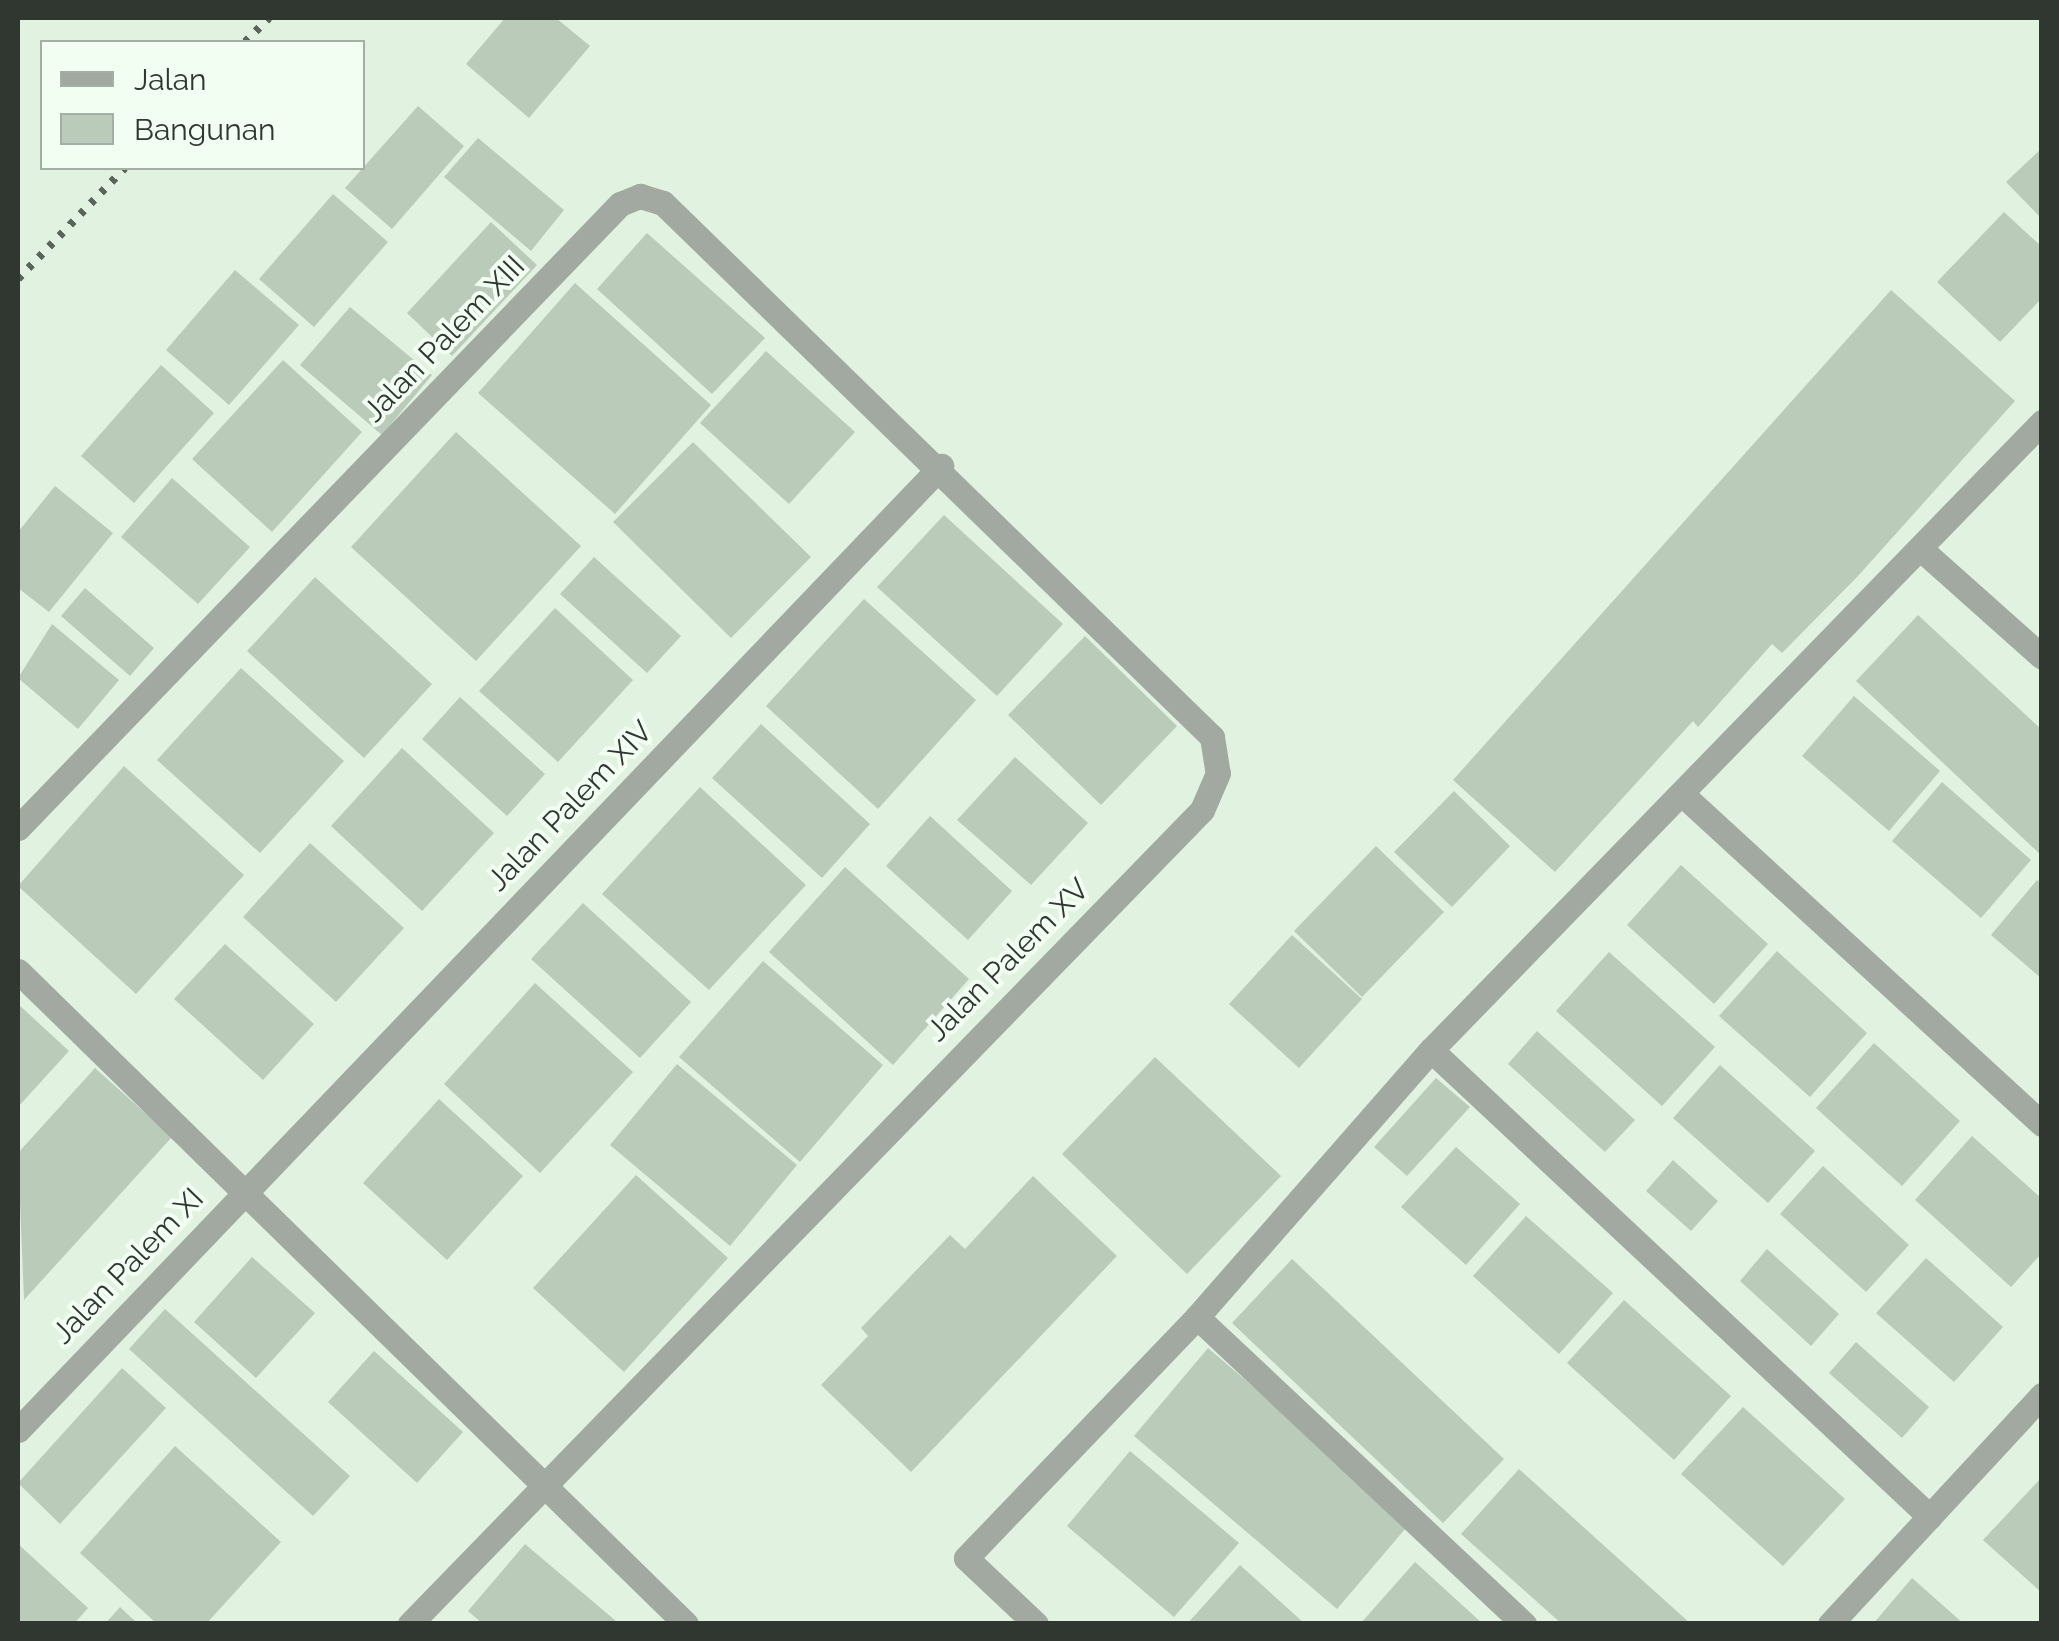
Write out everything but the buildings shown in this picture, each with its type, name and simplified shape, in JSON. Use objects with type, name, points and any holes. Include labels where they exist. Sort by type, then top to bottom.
[{"type":"street","name":"Jalan Palem XIII","points":[[18,828],[620,204],[640,196],[663,203],[941,466]]},
{"type":"street","points":[[1036,1624],[966,1558],[1196,1317],[1431,1050],[1684,796],[2042,422]]},
{"type":"street","name":"Jalan Palem XIV","points":[[245,1191],[941,466]]},
{"type":"street","name":"Jalan Palem XV","points":[[410,1624],[540,1486],[1202,810],[1218,773],[1212,737],[941,466]]},
{"type":"street","points":[[1922,551],[2042,657]]},
{"type":"street","points":[[1684,796],[2042,1124]]},
{"type":"street","points":[[18,971],[540,1486],[686,1624]]},
{"type":"street","points":[[1431,1050],[1930,1518]]},
{"type":"street","name":"Jalan Palem XI","points":[[18,1430],[245,1191]]},
{"type":"street","points":[[1196,1317],[1524,1624]]},
{"type":"street","points":[[1830,1624],[2042,1396]]},
{"type":"railway","points":[[247,40],[269,18]]},
{"type":"railway","points":[[18,279],[123,170]]}]
